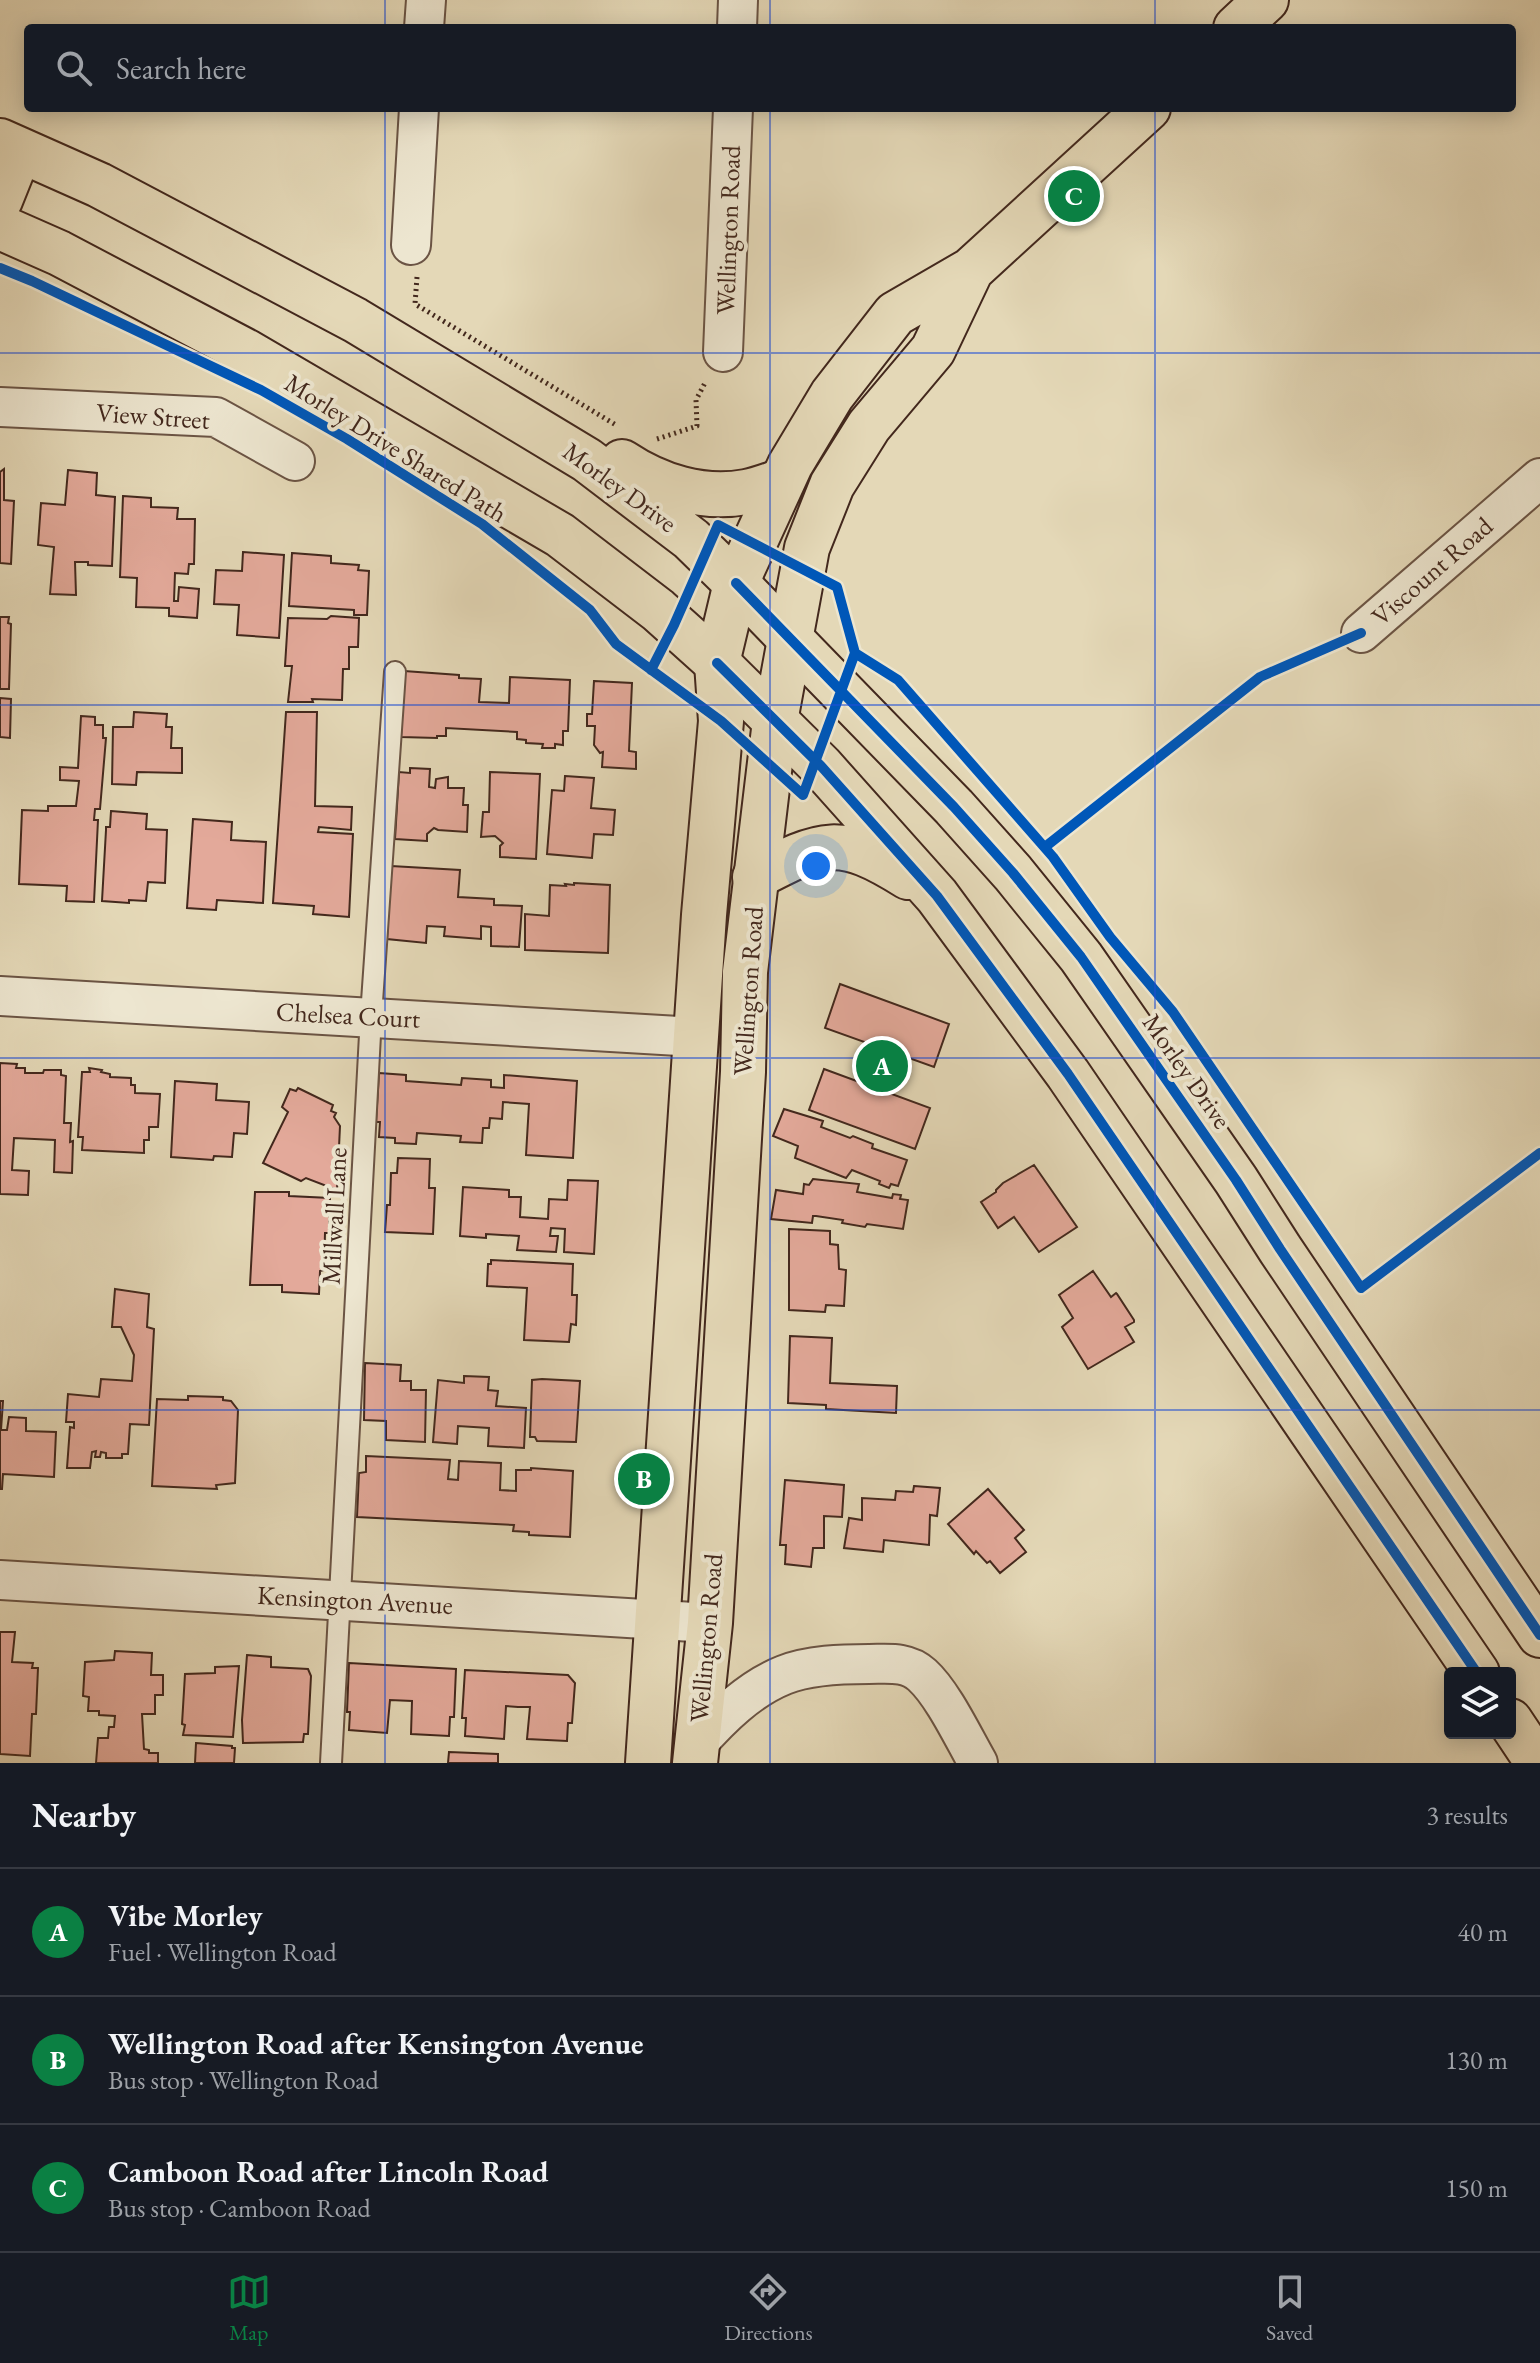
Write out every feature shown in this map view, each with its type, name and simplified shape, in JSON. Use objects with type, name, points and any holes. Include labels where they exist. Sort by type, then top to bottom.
[{"type":"main road","points":[[1240,24],[1266,0]]},
{"type":"main road","points":[[971,270],[1144,112]]},
{"type":"main road","points":[[0,200],[10,146]]},
{"type":"main road","name":"Morley Drive","points":[[10,146],[99,185],[355,320],[587,460],[691,539],[954,807],[1081,957],[1236,1180],[1540,1635]]},
{"type":"main road","points":[[0,227],[59,253],[247,352],[560,535],[658,610],[717,663],[821,766],[937,896],[1068,1074],[1473,1667]]},
{"type":"main road","name":"Wellington Road","points":[[648,1763],[696,1037],[721,721],[717,663],[736,583],[782,481],[832,395],[895,314],[971,270]]},
{"type":"main road","name":"Wellington Road","points":[[696,1753],[710,1623],[743,1072],[745,972],[775,721],[807,548],[832,485],[869,426],[933,350],[971,270]]},
{"type":"main road","points":[[355,320],[546,414],[645,477],[677,489],[702,493],[745,492],[782,481]]},
{"type":"main road","points":[[755,877],[821,847],[847,847],[881,860],[937,896]]},
{"type":"main road","points":[[1516,1730],[1538,1763]]},
{"type":"street","points":[[424,24],[426,0]]},
{"type":"street","points":[[737,24],[738,0]]},
{"type":"street","points":[[411,245],[419,112]]},
{"type":"street","name":"Wellington Road","points":[[723,352],[733,112]]},
{"type":"street","name":"View Street","points":[[0,407],[216,417],[295,461]]},
{"type":"street","name":"Viscount Road","points":[[1361,633],[1540,478]]},
{"type":"street","name":"Chelsea Court","points":[[0,996],[696,1037]]},
{"type":"street","name":"Kensington Avenue","points":[[0,1580],[710,1623]]},
{"type":"street","points":[[696,1753],[719,1719],[750,1695],[784,1675],[851,1664],[905,1664],[921,1673],[934,1688],[978,1763]]},
{"type":"lane","name":"Millwall Lane","points":[[331,1763],[371,1016],[395,672]]},
{"type":"path","points":[[411,245],[416,258],[415,304],[622,428]]},
{"type":"path","points":[[646,442],[697,426],[696,400],[723,352]]},
{"type":"building","points":[[4,469],[4,500],[14,501],[11,564],[0,563],[0,472]]},
{"type":"building","points":[[68,470],[97,473],[96,495],[115,497],[112,566],[75,562],[76,595],[50,594],[54,547],[38,545],[41,503],[65,505]]},
{"type":"building","points":[[123,496],[151,498],[151,507],[178,508],[177,519],[195,519],[194,564],[189,564],[188,574],[175,573],[174,601],[178,601],[179,587],[199,589],[197,618],[169,616],[169,608],[136,607],[137,578],[120,577]]},
{"type":"building","points":[[243,552],[284,555],[279,638],[237,635],[239,605],[214,604],[216,570],[242,571]]},
{"type":"building","points":[[292,553],[331,556],[331,563],[359,565],[358,570],[369,571],[367,615],[354,615],[354,610],[289,606]]},
{"type":"building","points":[[331,616],[359,618],[358,647],[349,647],[349,669],[343,669],[342,700],[288,702],[292,666],[285,666],[288,618],[327,619]]},
{"type":"building","points":[[0,617],[9,617],[8,623],[11,624],[9,689],[0,689]]},
{"type":"building","points":[[404,671],[481,679],[479,702],[509,703],[510,677],[570,680],[568,731],[563,731],[563,745],[542,748],[543,744],[517,739],[517,732],[446,728],[446,736],[437,738],[401,737]]},
{"type":"building","points":[[594,681],[632,683],[629,751],[636,752],[636,769],[602,767],[603,752],[600,753],[594,745],[595,726],[587,726],[587,714],[592,714]]},
{"type":"building","points":[[0,698],[11,699],[10,738],[0,737]]},
{"type":"building","points":[[134,712],[167,714],[166,727],[172,727],[171,748],[182,748],[182,773],[137,772],[136,785],[112,784],[113,727],[133,727]]},
{"type":"building","points":[[286,712],[317,712],[315,806],[352,807],[351,830],[319,827],[318,832],[353,834],[349,917],[313,914],[314,906],[273,903]]},
{"type":"building","points":[[81,716],[95,717],[95,725],[103,725],[103,738],[106,738],[100,809],[95,809],[94,820],[98,820],[94,902],[66,901],[67,886],[19,884],[22,810],[48,811],[48,806],[76,806],[79,781],[60,780],[60,767],[78,768]]},
{"type":"building","points":[[410,768],[430,769],[429,787],[435,788],[436,779],[448,777],[448,788],[464,788],[463,805],[468,805],[467,832],[434,828],[427,834],[427,841],[395,839],[399,772],[410,773]]},
{"type":"building","points":[[490,772],[540,774],[536,859],[500,857],[503,843],[495,836],[481,837],[483,812],[489,812]]},
{"type":"building","points":[[565,776],[594,778],[591,808],[615,810],[613,835],[594,834],[592,858],[547,854],[552,790],[564,791]]},
{"type":"building","points":[[111,811],[147,814],[146,829],[167,830],[165,883],[148,882],[146,901],[102,901],[106,827],[110,827]]},
{"type":"building","points":[[193,819],[232,822],[231,840],[266,842],[263,903],[217,900],[216,910],[187,908]]},
{"type":"building","points":[[391,866],[460,870],[458,897],[494,899],[494,905],[522,906],[519,947],[491,946],[491,927],[481,926],[481,939],[444,936],[445,927],[427,926],[426,943],[387,939]]},
{"type":"building","points":[[550,885],[610,885],[608,953],[525,950],[525,914],[549,916]]},
{"type":"building","points":[[840,984],[949,1024],[934,1067],[825,1028]]},
{"type":"building","points":[[0,1063],[17,1064],[16,1068],[25,1068],[25,1073],[61,1070],[61,1075],[66,1076],[64,1123],[71,1123],[72,1173],[54,1172],[55,1140],[14,1138],[12,1170],[29,1171],[28,1195],[0,1194]]},
{"type":"building","points":[[89,1068],[102,1070],[110,1077],[131,1078],[135,1093],[160,1094],[158,1127],[149,1127],[149,1140],[144,1140],[144,1153],[82,1150],[83,1137],[78,1137],[82,1072],[90,1072]]},
{"type":"building","points":[[824,1069],[930,1108],[915,1149],[809,1110]]},
{"type":"building","points":[[379,1073],[406,1075],[406,1081],[461,1085],[462,1078],[491,1080],[491,1087],[504,1088],[504,1075],[577,1081],[573,1158],[526,1155],[529,1104],[503,1102],[502,1119],[490,1118],[489,1128],[483,1128],[482,1143],[460,1142],[461,1136],[417,1133],[416,1144],[395,1143],[395,1138],[379,1137],[380,1122],[376,1122]]},
{"type":"building","points":[[175,1081],[217,1084],[216,1100],[249,1102],[247,1134],[234,1133],[232,1157],[214,1156],[213,1160],[171,1157]]},
{"type":"building","points":[[298,1088],[333,1105],[331,1111],[336,1113],[334,1117],[340,1126],[337,1190],[306,1178],[301,1181],[263,1163],[288,1112],[282,1107],[290,1089],[296,1091]]},
{"type":"building","points":[[784,1109],[823,1121],[821,1127],[850,1138],[853,1136],[873,1144],[872,1148],[907,1160],[898,1186],[891,1184],[889,1188],[852,1170],[846,1178],[795,1158],[798,1146],[773,1136]]},
{"type":"building","points":[[398,1158],[430,1159],[429,1188],[435,1188],[433,1234],[385,1232],[391,1173],[397,1173]]},
{"type":"building","points":[[1034,1165],[1077,1227],[1039,1252],[1014,1217],[998,1228],[981,1202],[1003,1183]]},
{"type":"building","points":[[813,1179],[859,1184],[857,1192],[892,1198],[893,1194],[901,1195],[900,1199],[908,1200],[903,1229],[867,1224],[865,1227],[816,1216],[813,1216],[812,1223],[771,1219],[776,1190],[803,1194],[804,1184],[809,1185]]},
{"type":"building","points":[[568,1180],[598,1181],[594,1254],[564,1252],[565,1229],[551,1228],[550,1236],[558,1236],[556,1252],[517,1250],[519,1236],[460,1236],[463,1187],[509,1190],[509,1197],[521,1197],[520,1217],[548,1219],[549,1199],[567,1200]]},
{"type":"building","points":[[255,1192],[289,1192],[289,1196],[330,1198],[329,1233],[325,1233],[324,1270],[320,1271],[319,1294],[282,1292],[282,1285],[250,1285]]},
{"type":"building","points":[[789,1229],[830,1231],[830,1244],[838,1245],[839,1269],[846,1270],[844,1306],[826,1305],[825,1312],[789,1310]]},
{"type":"building","points":[[491,1260],[573,1264],[572,1295],[577,1295],[576,1325],[571,1324],[569,1342],[524,1340],[527,1288],[487,1286]]},
{"type":"building","points":[[1093,1271],[1111,1297],[1117,1294],[1134,1320],[1125,1327],[1134,1342],[1088,1369],[1062,1327],[1073,1318],[1059,1295]]},
{"type":"building","points":[[115,1289],[149,1294],[147,1327],[154,1329],[149,1425],[130,1424],[128,1454],[122,1454],[122,1458],[106,1458],[106,1453],[101,1452],[100,1457],[95,1457],[96,1451],[92,1452],[90,1468],[67,1468],[70,1427],[74,1428],[74,1422],[66,1422],[68,1394],[99,1397],[101,1379],[132,1381],[134,1355],[121,1327],[112,1327]]},
{"type":"building","points":[[790,1336],[832,1338],[830,1383],[897,1386],[896,1413],[826,1409],[826,1405],[788,1403]]},
{"type":"building","points":[[365,1363],[401,1365],[400,1381],[411,1381],[411,1390],[426,1390],[425,1442],[386,1440],[386,1421],[364,1420]]},
{"type":"building","points":[[464,1376],[489,1377],[488,1390],[498,1391],[496,1406],[526,1408],[524,1448],[488,1446],[489,1428],[458,1426],[457,1444],[433,1442],[438,1380],[464,1383]]},
{"type":"building","points":[[532,1380],[580,1381],[576,1442],[537,1441],[535,1437],[530,1437]]},
{"type":"building","points":[[188,1396],[223,1397],[238,1410],[235,1483],[216,1485],[217,1489],[152,1486],[157,1399],[188,1400]]},
{"type":"building","points":[[0,1401],[3,1401],[1,1430],[7,1430],[9,1417],[26,1418],[26,1431],[56,1432],[54,1477],[3,1474],[0,1489]]},
{"type":"building","points":[[366,1456],[450,1460],[448,1479],[458,1480],[459,1461],[501,1463],[500,1490],[516,1491],[516,1470],[573,1471],[570,1537],[529,1535],[529,1532],[513,1531],[514,1525],[357,1517],[359,1473],[366,1472]]},
{"type":"building","points":[[785,1480],[844,1485],[842,1517],[824,1516],[824,1548],[813,1548],[811,1567],[785,1564],[786,1545],[780,1545]]},
{"type":"building","points":[[914,1486],[940,1488],[937,1516],[930,1515],[929,1545],[884,1540],[883,1552],[844,1548],[849,1518],[862,1520],[862,1498],[895,1500],[896,1491],[913,1492]]},
{"type":"building","points":[[988,1489],[1024,1530],[1015,1538],[1026,1552],[1000,1573],[990,1561],[987,1563],[976,1551],[974,1554],[948,1524]]},
{"type":"building","points":[[0,1632],[15,1632],[12,1662],[33,1663],[32,1668],[38,1668],[30,1756],[0,1754]]},
{"type":"building","points":[[115,1651],[152,1653],[151,1675],[163,1675],[163,1695],[155,1695],[155,1714],[142,1714],[144,1749],[149,1753],[158,1753],[158,1763],[96,1763],[98,1738],[108,1738],[115,1716],[88,1711],[89,1697],[83,1696],[85,1662],[114,1660]]},
{"type":"building","points":[[247,1655],[271,1657],[271,1667],[308,1669],[311,1676],[308,1734],[304,1734],[303,1742],[243,1743]]},
{"type":"building","points":[[349,1663],[456,1669],[454,1717],[450,1717],[449,1736],[411,1734],[412,1701],[390,1700],[387,1733],[349,1730]]},
{"type":"building","points":[[239,1666],[233,1737],[183,1735],[185,1674],[215,1673],[215,1667]]},
{"type":"building","points":[[465,1670],[568,1675],[575,1683],[572,1723],[568,1723],[567,1741],[527,1739],[530,1707],[506,1706],[504,1739],[465,1736],[466,1718],[462,1718]]},
{"type":"building","points":[[196,1743],[232,1746],[235,1748],[234,1763],[195,1763]]},
{"type":"building","points":[[449,1752],[498,1754],[498,1763],[448,1763]]},
{"type":"cycle path","name":"Morley Drive Shared Path","points":[[0,268],[261,390],[347,439],[482,524],[590,610],[616,644],[721,721],[803,795],[855,653]]},
{"type":"cycle path","points":[[651,670],[718,525],[837,587],[855,653],[898,680],[1053,857],[1110,937],[1173,1012],[1361,1288],[1540,1153]]},
{"type":"cycle path","points":[[736,583],[954,807],[1081,957],[1236,1180],[1540,1635]]},
{"type":"cycle path","points":[[1045,847],[1260,677],[1361,633]]},
{"type":"cycle path","points":[[717,663],[821,766],[937,896],[1068,1074],[1473,1667]]},
{"type":"place","name":"Camboon Road after Lincoln Road","points":[[1074,196]]},
{"type":"place","name":"Vibe Morley","points":[[882,1066]]},
{"type":"place","name":"Wellington Road after Kensington Avenue","points":[[644,1479]]}]
